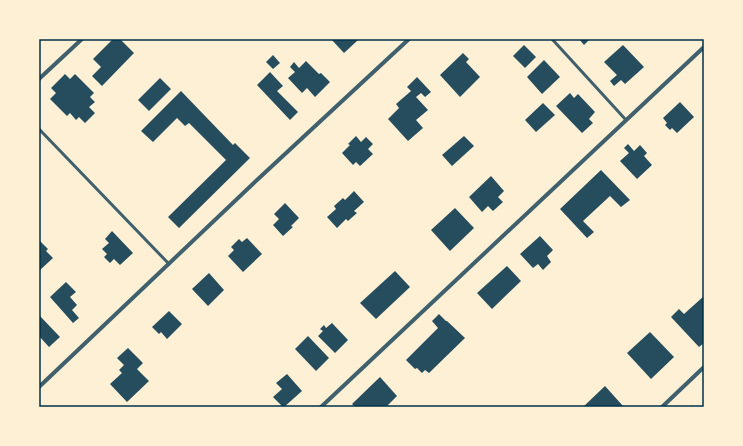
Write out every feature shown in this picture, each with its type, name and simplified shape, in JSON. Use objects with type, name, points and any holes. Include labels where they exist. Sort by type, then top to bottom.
[{"type":"street","points":[[39,79],[82,39]]},
{"type":"street","points":[[39,387],[257,180],[409,39]]},
{"type":"street","points":[[321,407],[704,47]]},
{"type":"street","points":[[662,407],[704,367]]},
{"type":"lane","points":[[552,39],[626,120]]},
{"type":"lane","points":[[39,129],[169,264]]},
{"type":"building","points":[[113,39],[120,39],[134,53],[102,86],[92,76],[101,67],[93,59]]},
{"type":"building","points":[[331,39],[357,39],[358,40],[344,53]]},
{"type":"building","points":[[579,39],[590,39],[584,45]]},
{"type":"building","points":[[524,45],[536,57],[525,68],[513,56]]},
{"type":"building","points":[[623,45],[644,67],[625,84],[621,80],[614,86],[610,81],[617,75],[604,62]]},
{"type":"building","points":[[463,53],[469,59],[466,62],[480,77],[460,97],[440,75]]},
{"type":"building","points":[[273,55],[280,63],[273,69],[266,62]]},
{"type":"building","points":[[544,60],[560,77],[542,94],[527,77]]},
{"type":"building","points":[[306,61],[319,74],[321,73],[330,82],[315,97],[307,88],[302,93],[288,78],[295,72],[290,67],[294,62],[299,68]]},
{"type":"building","points":[[270,72],[283,86],[277,91],[298,112],[290,120],[257,85]]},
{"type":"building","points":[[65,74],[70,79],[75,74],[94,93],[90,97],[95,102],[89,107],[95,113],[85,123],[79,117],[76,120],[70,113],[67,116],[50,99],[56,93],[51,88]]},
{"type":"building","points":[[417,77],[431,92],[425,97],[421,93],[416,97],[428,110],[416,120],[423,128],[408,141],[388,119],[399,108],[396,104],[411,91],[407,87]]},
{"type":"building","points":[[160,78],[171,89],[149,111],[138,100]]},
{"type":"building","points":[[181,91],[233,145],[235,143],[250,158],[179,228],[168,217],[226,160],[189,123],[185,126],[177,118],[153,142],[141,131]]},
{"type":"building","points":[[570,93],[574,98],[578,94],[595,112],[589,119],[593,123],[582,133],[556,106]]},
{"type":"building","points":[[680,102],[694,117],[677,133],[672,128],[670,130],[665,125],[667,123],[663,118]]},
{"type":"building","points":[[543,103],[555,115],[536,132],[525,120]]},
{"type":"building","points":[[356,136],[361,142],[366,137],[373,144],[368,149],[373,154],[360,166],[356,162],[353,165],[342,153]]},
{"type":"building","points":[[464,136],[474,146],[452,166],[442,155]]},
{"type":"building","points":[[628,144],[634,151],[640,145],[647,153],[644,156],[652,165],[637,179],[620,161],[629,153],[624,148]]},
{"type":"building","points":[[601,170],[630,200],[621,207],[610,196],[583,221],[594,232],[587,238],[560,209]]},
{"type":"building","points":[[491,176],[504,191],[498,197],[503,202],[493,211],[488,206],[482,212],[469,197]]},
{"type":"building","points":[[354,191],[364,202],[354,211],[357,213],[348,221],[346,219],[337,228],[327,217],[336,209],[334,206],[343,198],[345,200]]},
{"type":"building","points":[[285,203],[299,218],[291,226],[293,227],[283,236],[273,225],[279,219],[274,214]]},
{"type":"building","points":[[455,208],[474,228],[450,251],[431,230]]},
{"type":"building","points":[[112,231],[133,253],[120,265],[114,259],[110,263],[104,257],[107,254],[102,249],[109,243],[105,239]]},
{"type":"building","points":[[540,236],[553,250],[547,256],[551,262],[543,270],[538,264],[533,268],[520,254]]},
{"type":"building","points":[[247,238],[262,254],[243,272],[228,256],[234,250],[231,247],[239,239],[242,242]]},
{"type":"building","points":[[39,240],[48,249],[46,251],[53,258],[40,270],[39,269]]},
{"type":"building","points":[[507,266],[521,281],[492,309],[477,293]]},
{"type":"building","points":[[395,271],[410,287],[376,319],[360,303]]},
{"type":"building","points":[[209,273],[224,290],[208,306],[192,289]]},
{"type":"building","points":[[66,282],[76,292],[70,297],[77,305],[72,310],[79,318],[73,323],[50,297]]},
{"type":"building","points":[[704,296],[704,343],[699,347],[671,317],[679,309],[684,314]]},
{"type":"building","points":[[169,311],[182,324],[167,339],[161,332],[159,334],[152,327]]},
{"type":"building","points":[[439,314],[465,338],[429,373],[425,370],[422,373],[417,368],[415,369],[406,360],[438,328],[432,321]]},
{"type":"building","points":[[39,315],[60,337],[49,347],[39,336]]},
{"type":"building","points":[[332,323],[348,340],[335,353],[318,336],[323,331],[320,329],[324,325],[326,328]]},
{"type":"building","points":[[650,332],[674,357],[651,379],[627,353]]},
{"type":"building","points":[[308,336],[329,358],[316,371],[295,349]]},
{"type":"building","points":[[128,348],[143,363],[137,369],[149,381],[127,402],[110,384],[122,373],[119,370],[124,365],[117,358]]},
{"type":"building","points":[[287,374],[302,391],[283,407],[273,397],[282,389],[276,383]]},
{"type":"building","points":[[380,377],[397,396],[386,407],[355,407],[352,404]]},
{"type":"building","points":[[605,386],[623,406],[583,407]]}]
